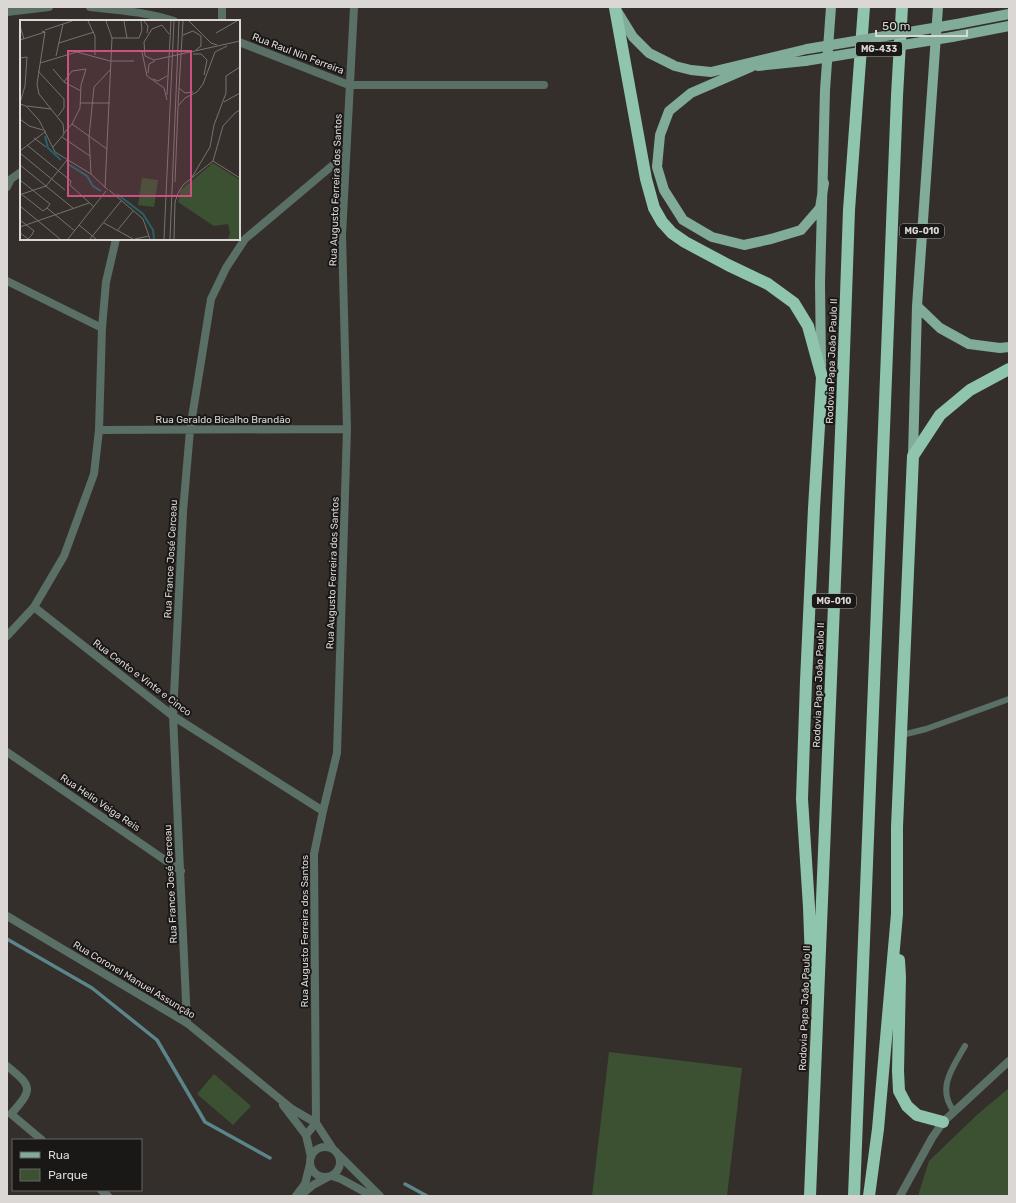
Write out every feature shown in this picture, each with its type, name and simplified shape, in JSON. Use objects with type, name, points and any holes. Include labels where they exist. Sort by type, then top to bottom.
[{"type":"highway","name":"Rodovia Papa João Paulo II","points":[[810,1196],[842,424],[849,210],[864,7]]},
{"type":"highway","name":"MG-010","points":[[854,1196],[896,120],[902,7]]},
{"type":"highway","points":[[615,8],[646,179],[654,208],[662,222],[672,233],[685,242],[768,284],[794,303],[808,326],[822,377],[814,508],[802,799],[809,907],[810,976],[816,1035]]},
{"type":"highway","points":[[943,1122],[917,1115],[907,1106],[898,1091],[900,977],[897,914],[897,827],[913,456],[940,415],[970,390],[1009,369]]},
{"type":"highway","points":[[869,1196],[878,1128],[897,914]]},
{"type":"main road","points":[[822,377],[820,283],[824,183],[825,90],[831,7]]},
{"type":"main road","name":"MG-010","points":[[913,456],[917,306],[938,7]]},
{"type":"main road","name":"MG-433","points":[[615,8],[633,37],[649,53],[675,66],[690,70],[711,72],[805,61],[952,37],[1009,26]]},
{"type":"main road","name":"MG-433","points":[[711,72],[807,50],[1009,14]]},
{"type":"main road","points":[[751,67],[690,93],[669,111],[660,135],[657,167],[664,190],[683,220],[712,237],[744,245],[801,230],[820,208],[824,183]]},
{"type":"main road","points":[[917,306],[940,328],[969,344],[1000,348],[1009,346]]},
{"type":"street","points":[[7,12],[49,7]]},
{"type":"street","points":[[90,7],[162,17],[171,20]]},
{"type":"street","points":[[222,7],[222,20]]},
{"type":"street","name":"Rua Augusto Ferreira dos Santos","points":[[316,1123],[314,854],[337,753],[347,429],[342,235],[354,7]]},
{"type":"street","name":"Rua Raul Nin Ferreira","points":[[240,42],[349,85]]},
{"type":"street","points":[[349,85],[544,85]]},
{"type":"street","name":"Rua France José Cerceau","points":[[187,1023],[173,716],[183,512],[190,430],[211,299],[226,268],[245,239],[346,154]]},
{"type":"street","points":[[7,187],[11,179],[20,173]]},
{"type":"street","points":[[7,636],[34,607],[64,556],[94,474],[99,430],[102,328],[106,282],[116,240]]},
{"type":"street","points":[[7,281],[102,328]]},
{"type":"street","name":"Rua Geraldo Bicalho Brandão","points":[[99,430],[347,429]]},
{"type":"street","name":"Rua Cento e Vinte e Cinco","points":[[34,607],[173,716],[323,811]]},
{"type":"street","name":"Rua Helio Veiga Reis","points":[[7,752],[181,871]]},
{"type":"street","name":"Rua Coronel Manuel Assunção","points":[[7,916],[187,1023],[292,1109],[316,1123],[336,1152],[380,1196]]},
{"type":"street","points":[[900,1196],[907,1181],[943,1122],[1009,1061]]},
{"type":"street","points":[[7,1066],[22,1078],[26,1086],[27,1093],[24,1100],[11,1114],[41,1139]]},
{"type":"street","points":[[274,1094],[306,1135],[312,1168],[315,1173],[319,1176],[331,1176],[341,1179],[372,1196]]},
{"type":"street","points":[[306,1135],[316,1123]]},
{"type":"street","points":[[296,1196],[305,1184],[313,1153],[320,1148],[325,1147],[336,1152],[340,1159],[340,1167],[337,1171],[300,1196]]},
{"type":"lane","points":[[902,735],[926,729],[1009,699]]},
{"type":"lane","points":[[954,1111],[949,1104],[946,1093],[947,1081],[965,1046]]},
{"type":"green space","points":[[609,1052],[742,1068],[727,1196],[592,1196]]},
{"type":"green space","points":[[214,1074],[251,1106],[233,1125],[197,1094]]},
{"type":"green space","points":[[1009,1088],[1009,1196],[918,1196],[929,1161],[978,1114]]},
{"type":"waterway","points":[[7,939],[92,988],[157,1040],[205,1122],[270,1158]]},
{"type":"waterway","points":[[405,1184],[427,1196]]}]
